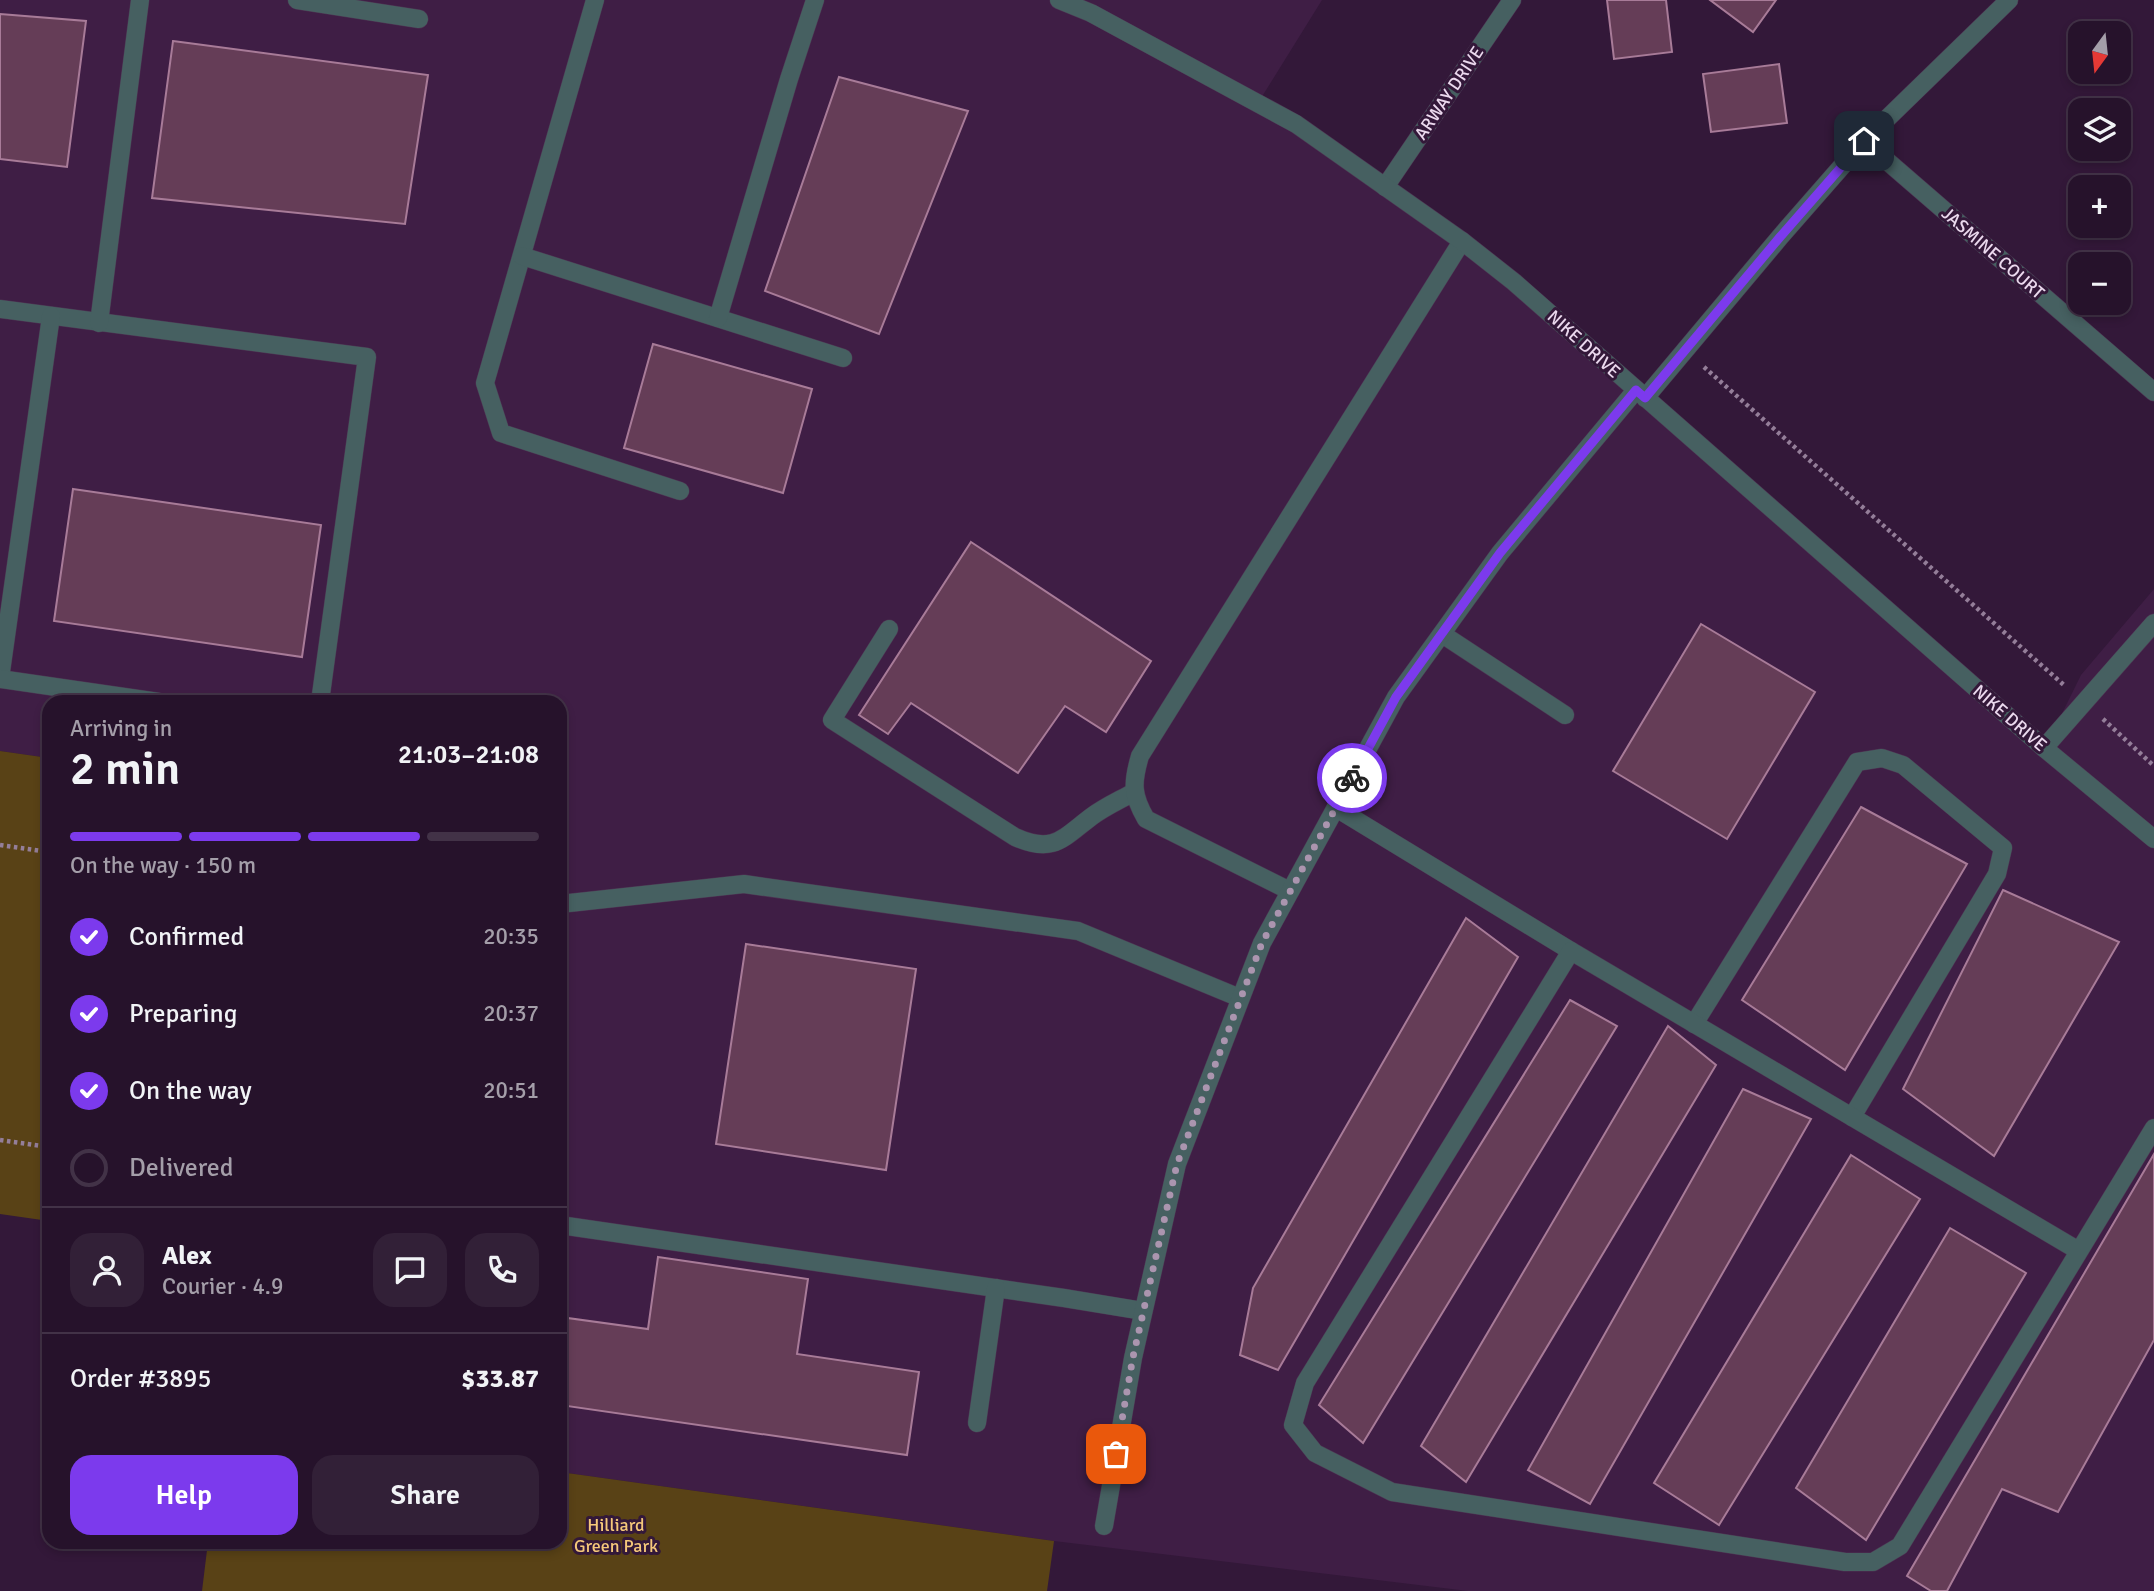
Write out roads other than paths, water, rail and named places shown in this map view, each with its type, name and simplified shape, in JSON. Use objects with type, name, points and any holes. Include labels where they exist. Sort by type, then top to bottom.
[{"type":"street","points":[[99,323],[141,0]]},
{"type":"street","points":[[297,0],[419,19]]},
{"type":"street","points":[[595,0],[485,383],[501,433],[680,491]]},
{"type":"street","points":[[718,318],[815,0]]},
{"type":"street","name":"NIKE DRIVE","points":[[1059,0],[1093,6],[1296,124],[1462,241],[1514,282],[2045,748],[2154,839]]},
{"type":"street","name":"ARWAY DRIVE","points":[[1385,187],[1512,0]]},
{"type":"street","points":[[1104,1526],[1133,1357],[1177,1164],[1262,943],[1396,697],[1500,553],[1641,394],[1685,351],[1864,141],[2009,0]]},
{"type":"street","name":"JASMINE COURT","points":[[1864,141],[2154,392]]},
{"type":"street","points":[[1290,891],[1146,819],[1137,804],[1134,792],[1135,774],[1140,756],[1462,241]]},
{"type":"street","points":[[522,256],[843,358]]},
{"type":"street","points":[[0,309],[367,357],[321,695]]},
{"type":"street","points":[[51,316],[0,679],[111,695]]},
{"type":"street","points":[[2045,748],[2154,623]]},
{"type":"street","points":[[889,629],[832,720],[1015,837],[1029,843],[1049,845],[1066,838],[1093,815],[1134,792]]},
{"type":"street","points":[[1442,634],[1565,715]]},
{"type":"street","points":[[1694,1024],[1857,762],[1882,758],[1903,765],[2003,848],[1997,874],[1852,1117]]},
{"type":"street","points":[[1336,808],[1571,951],[2079,1251]]},
{"type":"street","points":[[567,903],[744,884],[1078,931],[1240,998]]},
{"type":"street","points":[[1571,951],[1305,1383],[1293,1424],[1315,1453],[1392,1493],[1845,1562],[1874,1562],[1900,1546],[2154,1128]]},
{"type":"street","points":[[567,1226],[1143,1311]]},
{"type":"street","points":[[977,1423],[996,1288]]},
{"type":"park label","name":"Hilliard Green Park","points":[[616,1535]]}]
